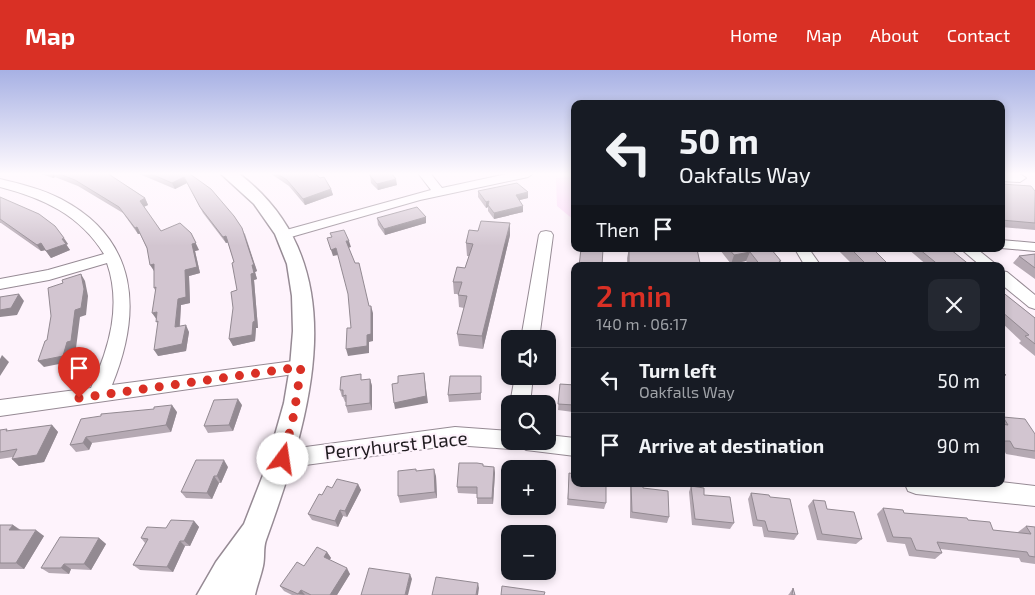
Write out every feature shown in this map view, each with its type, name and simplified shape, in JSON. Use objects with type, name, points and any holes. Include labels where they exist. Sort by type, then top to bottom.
[{"type":"street","points":[[46,198],[68,208],[96,229],[104,238],[122,281],[122,321],[114,355],[98,395]]},
{"type":"street","points":[[239,595],[248,566],[251,539],[283,459],[294,414],[301,367],[303,306],[299,282],[284,235],[256,198]]},
{"type":"street","points":[[284,235],[415,198]]},
{"type":"street","points":[[531,330],[546,235]]},
{"type":"street","points":[[1005,244],[1035,246]]},
{"type":"street","points":[[972,252],[985,262]]},
{"type":"street","points":[[0,284],[49,275],[113,256]]},
{"type":"street","points":[[1005,279],[1035,303]]},
{"type":"street","points":[[0,408],[301,367]]},
{"type":"street","name":"Perryhurst Place","points":[[283,459],[447,437],[475,436],[501,439]]},
{"type":"street","points":[[556,445],[571,447]]},
{"type":"street","points":[[973,487],[1035,496]]},
{"type":"street","points":[[214,595],[231,565],[251,539]]},
{"type":"shaded area","points":[[557,198],[571,198],[571,218],[557,206]]},
{"type":"building","points":[[1,198],[39,214],[55,226],[66,244],[46,251],[41,243],[37,245],[0,219]]},
{"type":"building","points":[[104,198],[144,198],[140,201],[161,231],[180,223],[191,233],[196,243],[192,244],[197,267],[185,270],[186,297],[178,299],[175,327],[186,325],[182,344],[154,350],[158,321],[156,322],[157,312],[152,313],[156,287],[154,288],[154,264],[150,265],[147,248],[137,227],[135,228],[119,207]]},
{"type":"building","points":[[195,198],[218,198],[242,228],[254,265],[252,265],[254,273],[251,274],[255,321],[253,322],[252,335],[229,339],[233,308],[231,292],[237,290],[232,263],[234,262],[226,236],[223,237]]},
{"type":"building","points":[[483,198],[518,198],[523,206],[494,213],[488,205],[489,201],[486,202]]},
{"type":"building","points":[[1005,198],[1035,198],[1035,223],[1005,220]]},
{"type":"building","points":[[417,207],[426,217],[384,229],[377,218]]},
{"type":"building","points":[[481,221],[510,223],[482,336],[457,334],[467,296],[458,295],[462,282],[453,282],[457,267],[465,268],[473,244],[466,243],[469,230],[478,231]]},
{"type":"building","points":[[344,230],[349,241],[346,241],[355,263],[359,263],[369,306],[371,306],[371,334],[367,335],[367,346],[346,349],[347,328],[351,328],[348,294],[336,248],[331,250],[327,238],[332,237],[330,233]]},
{"type":"building","points":[[581,252],[603,252],[602,262],[579,262]]},
{"type":"building","points":[[629,252],[698,252],[700,262],[629,262]]},
{"type":"building","points":[[732,252],[750,252],[734,255]]},
{"type":"building","points":[[750,252],[774,252],[781,261],[780,262],[758,262]]},
{"type":"building","points":[[854,252],[876,252],[886,262],[864,262]]},
{"type":"building","points":[[923,252],[954,252],[966,262],[935,262]]},
{"type":"building","points":[[1035,254],[1035,268],[1019,256]]},
{"type":"building","points":[[81,274],[84,289],[81,308],[75,310],[71,341],[67,342],[63,356],[38,361],[47,340],[51,316],[48,288],[63,283],[62,280]]},
{"type":"building","points":[[19,294],[11,308],[0,310],[0,297]]},
{"type":"building","points":[[1005,294],[1035,318],[1035,344],[1025,336],[1029,335],[1005,314]]},
{"type":"building","points":[[424,373],[426,396],[394,403],[392,384],[398,383],[398,376]]},
{"type":"building","points":[[361,374],[361,380],[370,379],[370,403],[346,406],[346,395],[343,396],[343,390],[340,390],[341,377]]},
{"type":"building","points":[[450,376],[481,376],[481,393],[448,395]]},
{"type":"building","points":[[560,384],[571,385],[571,405],[558,404]]},
{"type":"building","points":[[238,399],[229,425],[204,426],[214,400]]},
{"type":"building","points":[[172,405],[166,425],[86,437],[83,443],[70,445],[81,419],[101,416],[101,414],[154,409],[154,407]]},
{"type":"building","points":[[1005,417],[1025,419],[1035,434],[1035,451],[1014,448],[1010,441],[1005,441],[1005,425],[1008,425]]},
{"type":"building","points":[[52,425],[37,455],[12,459],[17,449],[0,452],[0,430],[7,429],[6,431]]},
{"type":"building","points":[[196,460],[224,460],[217,476],[214,476],[207,493],[181,492]]},
{"type":"building","points":[[459,463],[477,463],[483,464],[483,466],[494,467],[492,498],[477,498],[477,487],[457,487]]},
{"type":"building","points":[[416,469],[416,471],[434,469],[435,492],[398,496],[398,471]]},
{"type":"building","points":[[569,473],[571,473],[571,487],[606,487],[606,503],[568,499]]},
{"type":"building","points":[[337,479],[358,484],[345,511],[340,510],[335,521],[308,514],[319,494],[322,495],[327,486],[332,488]]},
{"type":"building","points":[[631,487],[668,491],[669,517],[632,512]]},
{"type":"building","points":[[691,487],[704,488],[704,495],[730,497],[734,523],[695,519]]},
{"type":"building","points":[[751,493],[790,499],[798,534],[768,531],[765,521],[757,520]]},
{"type":"building","points":[[813,500],[825,501],[827,509],[854,512],[862,539],[822,534]]},
{"type":"building","points":[[883,508],[903,510],[904,513],[967,518],[968,520],[990,522],[993,530],[1031,534],[1026,526],[1035,527],[1035,557],[1029,556],[1027,552],[937,542],[942,553],[916,550],[911,538],[893,537]]},
{"type":"building","points":[[171,520],[194,521],[184,541],[180,541],[167,567],[133,565],[148,539],[141,538],[147,527],[166,528]]},
{"type":"building","points":[[0,525],[13,525],[9,530],[36,530],[16,563],[0,563]]},
{"type":"building","points":[[60,537],[99,538],[84,564],[64,564],[61,568],[41,568]]},
{"type":"building","points":[[317,547],[327,552],[324,557],[347,568],[330,595],[311,595],[301,590],[298,594],[280,586],[297,562],[304,566]]},
{"type":"building","points":[[369,568],[410,574],[405,595],[361,595]]},
{"type":"building","points":[[436,577],[478,583],[476,595],[432,595]]},
{"type":"building","points":[[502,586],[545,592],[544,595],[501,595]]},
{"type":"route","points":[[79,398],[301,367],[294,414],[283,459]]}]
